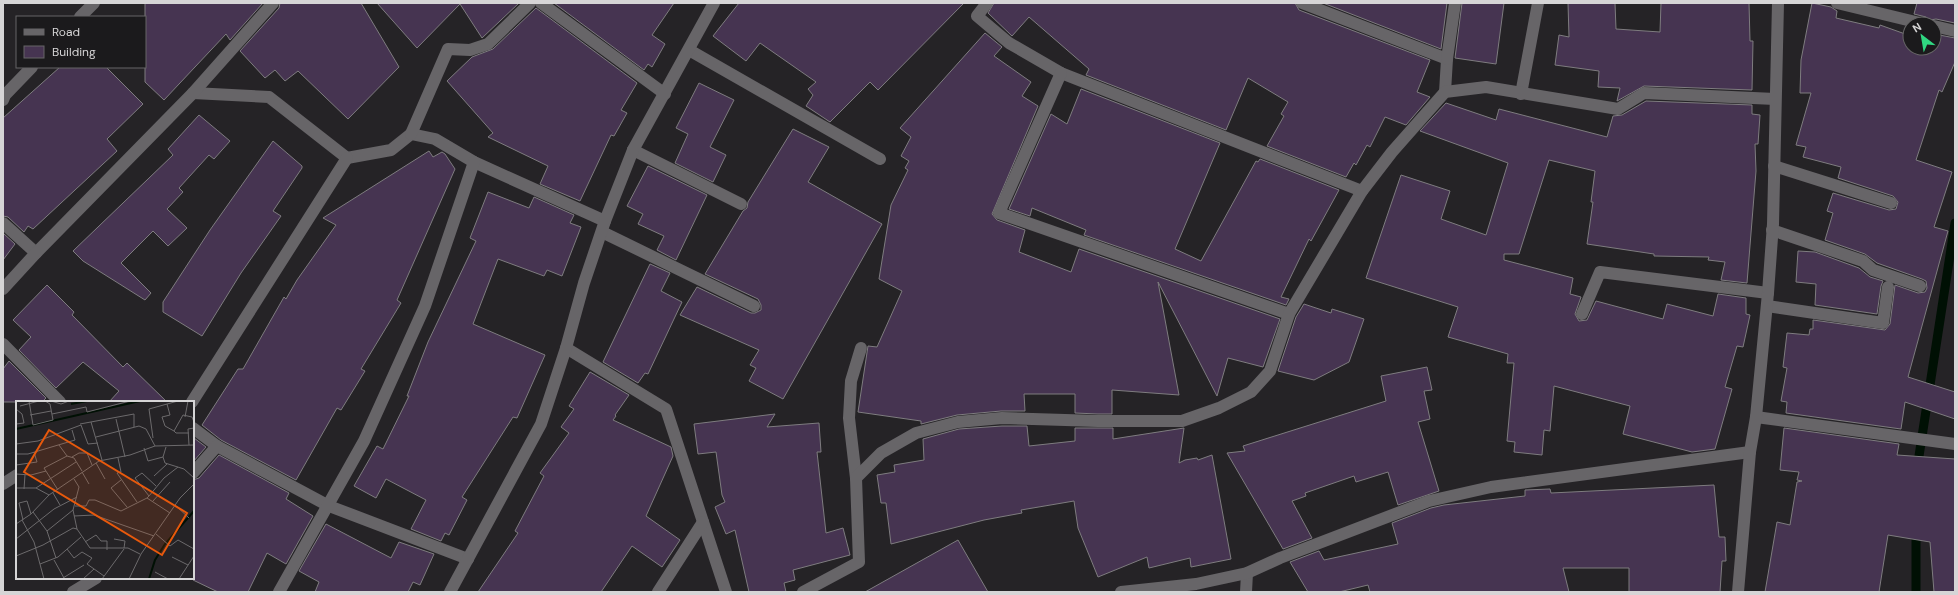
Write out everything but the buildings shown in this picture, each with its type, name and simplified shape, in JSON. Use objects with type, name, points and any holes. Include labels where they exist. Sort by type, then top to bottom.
[{"type":"street","points":[[81,16],[94,3]]},
{"type":"street","points":[[3,289],[36,253],[194,93],[273,3]]},
{"type":"street","points":[[193,401],[347,158],[391,150],[411,134],[448,49],[470,50],[488,44],[530,3]]},
{"type":"street","points":[[541,3],[665,94]]},
{"type":"street","points":[[450,592],[541,424],[566,348],[584,283],[603,227],[634,150],[714,3]]},
{"type":"street","points":[[987,3],[977,16],[1010,43],[1061,73],[1362,191]]},
{"type":"street","points":[[1302,3],[1447,60]]},
{"type":"street","points":[[856,478],[881,453],[916,433],[958,422],[1002,418],[1098,421],[1182,421],[1219,408],[1251,392],[1270,371],[1289,314],[1362,191],[1392,152],[1445,92],[1447,60],[1455,3]]},
{"type":"street","points":[[1521,94],[1538,3]]},
{"type":"street","points":[[1738,592],[1750,452],[1756,417],[1768,293],[1772,230],[1778,3]]},
{"type":"street","points":[[1837,3],[1902,19]]},
{"type":"street","points":[[1942,28],[1955,32]]},
{"type":"street","points":[[689,50],[880,158]]},
{"type":"street","points":[[3,100],[4,95],[31,68]]},
{"type":"street","points":[[1061,73],[999,213],[1289,314]]},
{"type":"street","points":[[1445,92],[1486,87],[1618,109],[1644,93],[1775,99]]},
{"type":"street","points":[[194,93],[268,97],[347,158]]},
{"type":"street","points":[[411,134],[435,139],[474,162],[754,306]]},
{"type":"street","points":[[634,150],[741,204]]},
{"type":"street","points":[[279,592],[329,506],[364,441],[425,306],[474,162]]},
{"type":"street","points":[[1774,166],[1891,203]]},
{"type":"street","points":[[3,223],[36,253]]},
{"type":"street","points":[[1772,230],[1863,261],[1873,270],[1920,286]]},
{"type":"street","points":[[1582,314],[1600,272],[1768,293]]},
{"type":"street","points":[[1767,306],[1883,323],[1888,287]]},
{"type":"street","points":[[3,344],[59,401]]},
{"type":"street","points":[[566,348],[666,409],[726,592]]},
{"type":"street","points":[[803,592],[859,562],[856,478],[849,418],[851,381],[861,348]]},
{"type":"street","points":[[1756,417],[1955,444]]},
{"type":"street","points":[[194,429],[217,446],[329,506],[468,559]]},
{"type":"street","points":[[194,472],[217,446]]},
{"type":"street","points":[[1121,592],[1196,584],[1247,573],[1280,558],[1429,501],[1491,487],[1750,452]]},
{"type":"street","points":[[3,484],[16,476]]},
{"type":"street","points":[[658,592],[703,522]]},
{"type":"street","points":[[1246,592],[1247,573]]},
{"type":"street","points":[[73,592],[94,579]]},
{"type":"waterway","points":[[1917,469],[1955,223]]},
{"type":"waterway","points":[[1916,527],[1916,592]]}]
